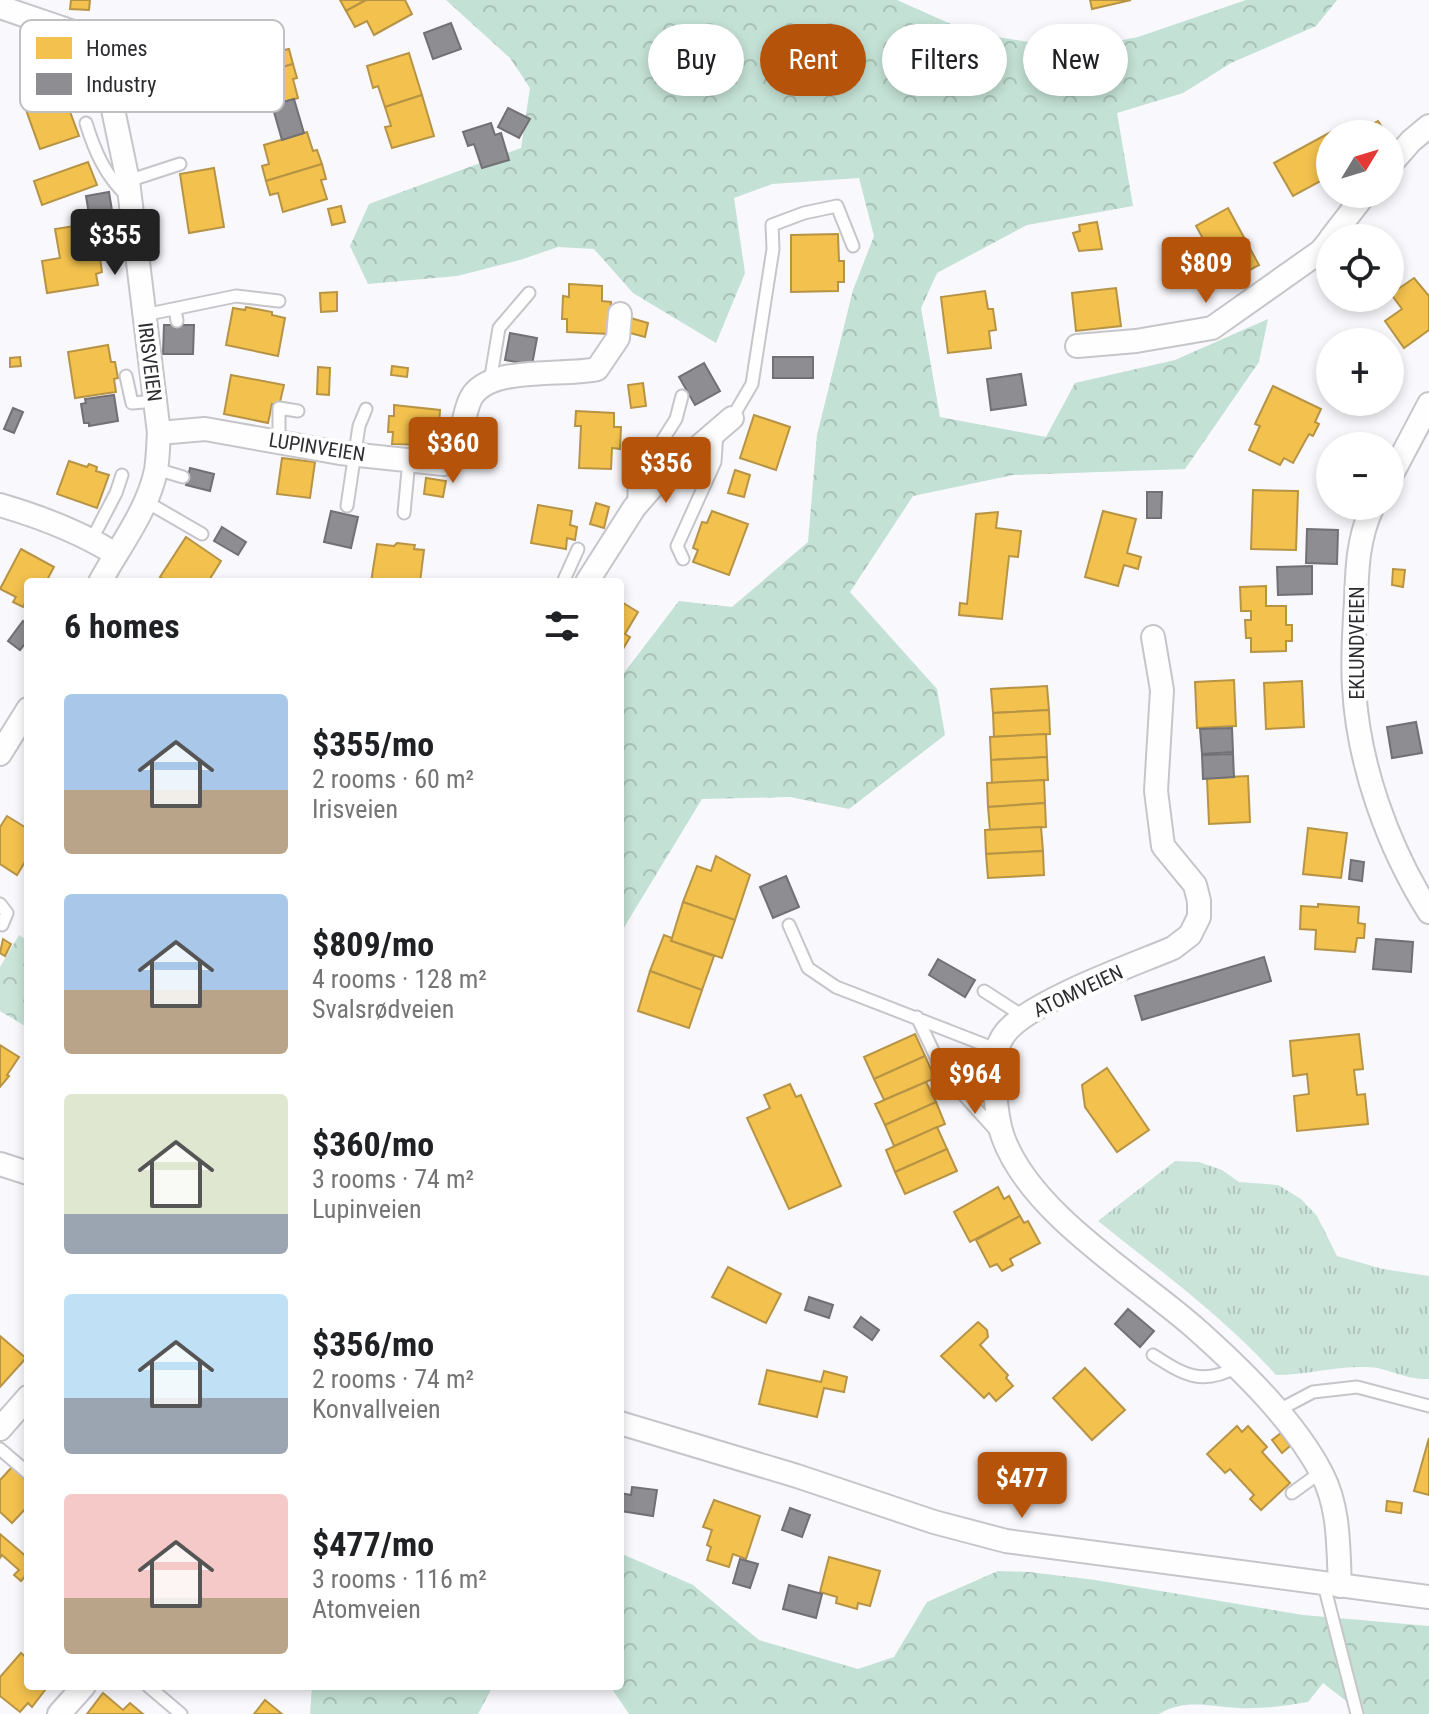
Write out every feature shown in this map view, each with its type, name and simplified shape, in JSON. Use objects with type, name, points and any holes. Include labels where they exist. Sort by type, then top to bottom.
[{"type":"street","name":"IRISVEIEN","points":[[0,7],[42,20]]},
{"type":"street","name":"IRISVEIEN","points":[[102,578],[144,501],[156,469],[159,433],[129,190],[113,112]]},
{"type":"street","points":[[1404,149],[1429,126]]},
{"type":"street","points":[[1342,224],[1354,208]]},
{"type":"street","points":[[1077,346],[1136,341],[1212,328],[1316,255]]},
{"type":"street","points":[[490,382],[527,372],[577,374],[597,369],[618,338],[620,314]]},
{"type":"street","name":"LUPINVEIEN","points":[[159,433],[205,429],[354,454],[444,464],[458,455],[471,397],[490,382]]},
{"type":"street","points":[[1404,451],[1429,404]]},
{"type":"street","points":[[590,578],[634,508],[653,486],[724,424]]},
{"type":"street","points":[[1,507],[52,522],[92,539],[115,554]]},
{"type":"street","name":"EKLUNDVEIEN","points":[[1366,520],[1358,550],[1354,689],[1362,745],[1377,799],[1397,852],[1429,912]]},
{"type":"street","name":"ATOMVEIEN","points":[[998,1050],[1004,1033],[1023,1016],[1173,948],[1190,935],[1199,917],[1195,885],[1163,846],[1156,791],[1162,690],[1153,637]]},
{"type":"street","points":[[0,754],[18,724]]},
{"type":"street","points":[[998,1050],[993,1063],[995,1099],[1003,1138],[1024,1176],[1059,1217],[1237,1367],[1277,1411],[1321,1472],[1334,1500],[1332,1585]]},
{"type":"street","points":[[0,1164],[24,1172]]},
{"type":"street","points":[[0,1429],[24,1402]]},
{"type":"street","points":[[624,1424],[797,1476],[934,1522],[1006,1541],[1429,1597]]},
{"type":"street","points":[[59,1714],[77,1690]]},
{"type":"lane","points":[[86,123],[100,162],[111,181],[129,190],[180,164]]},
{"type":"lane","points":[[683,559],[677,546],[715,462],[724,424],[752,384],[773,249],[772,225],[804,213],[837,206],[853,246]]},
{"type":"lane","points":[[490,382],[499,328],[529,293]]},
{"type":"lane","points":[[144,315],[176,315],[236,296],[279,301]]},
{"type":"lane","points":[[126,376],[132,403],[155,401]]},
{"type":"lane","points":[[634,508],[634,485],[676,419],[682,396]]},
{"type":"lane","points":[[279,442],[279,408],[298,411]]},
{"type":"lane","points":[[347,506],[359,426],[366,409]]},
{"type":"lane","points":[[404,513],[409,459]]},
{"type":"lane","points":[[156,469],[183,477]]},
{"type":"lane","points":[[92,539],[122,475]]},
{"type":"lane","points":[[144,501],[202,534]]},
{"type":"lane","points":[[565,578],[578,549]]},
{"type":"lane","points":[[0,904],[7,913],[2,925]]},
{"type":"lane","points":[[789,925],[808,968],[836,987],[998,1050]]},
{"type":"lane","points":[[984,991],[1023,1016]]},
{"type":"lane","points":[[917,1017],[943,1072],[1003,1138]]},
{"type":"lane","points":[[1153,1355],[1183,1374],[1218,1377],[1237,1367]]},
{"type":"lane","points":[[1277,1411],[1313,1392],[1357,1387],[1429,1406]]},
{"type":"lane","points":[[0,1449],[24,1470]]},
{"type":"lane","points":[[1292,1493],[1321,1472]]},
{"type":"lane","points":[[1332,1585],[1357,1714]]},
{"type":"lane","points":[[153,1690],[181,1714]]},
{"type":"green space","points":[[446,0],[897,0],[951,24],[882,24],[882,96],[1007,96],[1007,39],[1023,41],[1023,96],[1128,96],[1128,39],[1246,0],[1337,0],[1316,26],[1231,63],[1183,93],[1117,113],[1133,206],[1027,225],[937,273],[921,308],[940,417],[1046,437],[1075,383],[1175,360],[1268,319],[1259,362],[1185,469],[1013,475],[913,496],[850,592],[937,689],[945,735],[849,809],[790,797],[702,799],[624,927],[624,673],[679,601],[732,607],[808,542],[817,435],[853,290],[874,236],[859,178],[772,184],[734,198],[745,273],[716,343],[633,293],[594,249],[558,247],[457,276],[368,284],[350,246],[369,204],[521,148],[530,88],[510,58]]},
{"type":"green space","points":[[19,935],[24,938],[24,1026],[0,1011],[0,967]]},
{"type":"green space","points":[[1175,1161],[1199,1162],[1222,1170],[1239,1182],[1278,1185],[1301,1199],[1317,1216],[1337,1256],[1383,1269],[1429,1276],[1429,1379],[1366,1367],[1276,1375],[1213,1314],[1098,1221]]},
{"type":"green space","points":[[624,1555],[693,1585],[759,1640],[858,1669],[894,1657],[927,1602],[998,1571],[1095,1580],[1303,1615],[1429,1626],[1429,1714],[1363,1714],[1323,1683],[1308,1702],[1256,1708],[1189,1705],[1159,1714],[629,1714],[613,1690],[624,1690]]},
{"type":"green space","points":[[312,1690],[491,1690],[478,1714],[310,1714]]},
{"type":"building: Homes","points":[[71,0],[90,0],[89,10],[70,9]]},
{"type":"building: Homes","points":[[340,0],[366,0],[346,11]]},
{"type":"building: Homes","points":[[366,0],[405,0],[412,14],[374,35],[367,21],[355,27],[346,11]]},
{"type":"building: Homes","points":[[1090,0],[1131,0],[1092,9]]},
{"type":"building: Homes","points":[[289,49],[293,64],[284,67],[284,50]]},
{"type":"building: Homes","points":[[409,53],[422,95],[385,107],[378,86],[373,88],[367,66]]},
{"type":"building: Homes","points":[[293,64],[298,98],[284,102],[284,67]]},
{"type":"building: Homes","points":[[422,95],[434,136],[392,148],[385,127],[391,126],[385,107]]},
{"type":"building: Homes","points":[[27,112],[70,112],[79,136],[40,149]]},
{"type":"building: Homes","points":[[307,132],[313,151],[317,150],[322,164],[266,181],[262,166],[269,164],[264,145]]},
{"type":"building: Homes","points":[[1316,140],[1316,184],[1293,196],[1274,163]]},
{"type":"building: Homes","points":[[88,162],[97,185],[42,205],[34,181]]},
{"type":"building: Homes","points":[[322,164],[326,179],[321,180],[327,199],[283,212],[278,193],[270,195],[266,181]]},
{"type":"building: Homes","points":[[214,168],[224,227],[189,233],[180,174]]},
{"type":"building: Homes","points":[[341,206],[345,222],[332,225],[328,209]]},
{"type":"building: Homes","points":[[1228,208],[1259,265],[1227,282],[1196,226]]},
{"type":"building: Homes","points":[[1097,222],[1102,249],[1079,251],[1073,233],[1080,231],[1079,225]]},
{"type":"building: Homes","points":[[88,224],[94,258],[100,257],[102,272],[96,274],[98,285],[47,293],[42,261],[60,258],[55,229]]},
{"type":"building: Homes","points":[[838,234],[839,261],[844,261],[844,282],[838,282],[838,291],[791,292],[791,235]]},
{"type":"building: Homes","points":[[1414,278],[1429,296],[1429,330],[1404,348],[1404,328],[1390,328],[1385,321],[1398,312],[1404,312],[1404,285]]},
{"type":"building: Homes","points":[[569,284],[602,286],[602,301],[611,302],[609,334],[567,332],[567,319],[562,319],[563,296],[569,297]]},
{"type":"building: Homes","points":[[1116,288],[1121,326],[1076,331],[1072,293]]},
{"type":"building: Homes","points":[[985,291],[988,309],[993,309],[996,330],[989,331],[991,348],[948,353],[941,297]]},
{"type":"building: Homes","points":[[337,292],[337,311],[321,312],[320,293]]},
{"type":"building: Homes","points":[[246,307],[285,318],[278,356],[226,345],[233,308],[245,310]]},
{"type":"building: Homes","points":[[627,317],[648,323],[645,337],[623,331]]},
{"type":"building: Homes","points":[[108,345],[118,378],[114,379],[116,392],[75,398],[68,352]]},
{"type":"building: Homes","points":[[20,357],[21,366],[10,367],[10,358]]},
{"type":"building: Homes","points":[[392,366],[408,368],[407,377],[391,375]]},
{"type":"building: Homes","points":[[318,367],[330,368],[329,395],[317,394]]},
{"type":"building: Homes","points":[[231,375],[284,385],[279,406],[272,404],[268,423],[224,414]]},
{"type":"building: Homes","points":[[643,383],[646,406],[631,408],[628,385]]},
{"type":"building: Homes","points":[[1273,386],[1316,407],[1315,422],[1319,424],[1313,436],[1309,434],[1293,463],[1284,458],[1280,465],[1249,450],[1260,426],[1255,424]]},
{"type":"building: Homes","points":[[394,405],[440,410],[438,443],[392,444],[393,432],[388,432],[389,416],[394,416]]},
{"type":"building: Homes","points":[[576,411],[614,413],[614,427],[621,427],[620,449],[612,448],[611,469],[579,468],[581,426],[575,426]]},
{"type":"building: Homes","points":[[754,415],[790,427],[776,470],[740,458]]},
{"type":"building: Homes","points":[[282,458],[315,462],[310,498],[277,494]]},
{"type":"building: Homes","points":[[69,461],[87,467],[89,464],[97,467],[96,471],[109,475],[97,508],[57,494]]},
{"type":"building: Homes","points":[[735,470],[750,475],[744,497],[728,493]]},
{"type":"building: Homes","points":[[426,478],[446,481],[443,497],[424,494]]},
{"type":"building: Homes","points":[[1253,490],[1298,491],[1296,550],[1251,549]]},
{"type":"building: Homes","points":[[596,503],[609,507],[604,528],[590,524]]},
{"type":"building: Homes","points":[[538,505],[572,511],[570,525],[577,527],[575,540],[567,538],[566,549],[531,543]]},
{"type":"building: Homes","points":[[712,511],[748,524],[729,575],[693,562],[698,550],[693,548],[702,522],[707,523]]},
{"type":"building: Homes","points":[[1103,511],[1136,519],[1127,553],[1141,557],[1138,569],[1124,565],[1118,586],[1085,577]]},
{"type":"building: Homes","points":[[998,512],[996,528],[1021,531],[1018,557],[1009,556],[1002,619],[959,615],[960,603],[967,604],[976,514]]},
{"type":"building: Homes","points":[[186,537],[221,561],[210,578],[160,577]]},
{"type":"building: Homes","points":[[397,543],[415,545],[414,549],[424,550],[420,578],[372,578],[377,544],[394,546]]},
{"type":"building: Homes","points":[[21,549],[54,567],[48,578],[24,578],[23,607],[13,602],[16,597],[0,589]]},
{"type":"building: Homes","points":[[1393,569],[1405,570],[1403,587],[1392,585]]},
{"type":"building: Homes","points":[[1266,586],[1266,606],[1286,606],[1286,625],[1292,625],[1292,641],[1286,641],[1286,651],[1251,652],[1251,638],[1246,638],[1245,620],[1251,620],[1251,611],[1241,611],[1240,587]]},
{"type":"building: Homes","points":[[624,603],[638,612],[625,634],[630,637],[624,647]]},
{"type":"building: Homes","points":[[1234,680],[1236,726],[1197,728],[1195,682]]},
{"type":"building: Homes","points":[[1302,681],[1304,727],[1266,729],[1264,683]]},
{"type":"building: Homes","points":[[1047,686],[1049,710],[993,713],[991,689]]},
{"type":"building: Homes","points":[[1049,710],[1050,734],[994,737],[993,713]]},
{"type":"building: Homes","points":[[1046,734],[1047,757],[991,760],[990,737]]},
{"type":"building: Homes","points":[[1047,757],[1048,780],[992,783],[991,760]]},
{"type":"building: Homes","points":[[1248,776],[1250,822],[1209,824],[1207,778]]},
{"type":"building: Homes","points":[[1044,780],[1045,803],[988,807],[987,783]]},
{"type":"building: Homes","points":[[1045,803],[1046,827],[990,830],[988,807]]},
{"type":"building: Homes","points":[[7,816],[24,827],[24,864],[17,875],[0,864],[0,827]]},
{"type":"building: Homes","points":[[1041,827],[1043,851],[986,854],[985,830]]},
{"type":"building: Homes","points":[[1308,828],[1347,833],[1341,878],[1303,874]]},
{"type":"building: Homes","points":[[1043,851],[1044,875],[988,878],[986,854]]},
{"type":"building: Homes","points":[[716,856],[750,875],[735,920],[683,902],[697,866],[711,871]]},
{"type":"building: Homes","points":[[683,902],[735,920],[722,958],[671,941]]},
{"type":"building: Homes","points":[[1318,904],[1359,907],[1358,923],[1365,924],[1364,938],[1357,938],[1355,952],[1315,949],[1316,930],[1300,929],[1301,906],[1318,907]]},
{"type":"building: Homes","points":[[664,935],[672,938],[671,941],[714,956],[702,990],[650,971]]},
{"type":"building: Homes","points":[[3,939],[11,944],[5,956],[0,953]]},
{"type":"building: Homes","points":[[650,971],[702,990],[689,1028],[638,1011]]},
{"type":"building: Homes","points":[[915,1034],[925,1056],[874,1079],[864,1057]]},
{"type":"building: Homes","points":[[1359,1034],[1363,1069],[1354,1070],[1357,1095],[1365,1094],[1368,1124],[1297,1131],[1294,1096],[1309,1094],[1307,1074],[1293,1076],[1290,1041]]},
{"type":"building: Homes","points":[[0,1045],[19,1057],[0,1087]]},
{"type":"building: Homes","points":[[925,1056],[935,1078],[884,1100],[874,1079]]},
{"type":"building: Homes","points":[[1107,1068],[1149,1130],[1117,1152],[1085,1107],[1082,1085]]},
{"type":"building: Homes","points":[[926,1082],[936,1102],[885,1125],[875,1104]]},
{"type":"building: Homes","points":[[790,1084],[796,1097],[801,1095],[841,1186],[789,1209],[747,1118],[770,1108],[764,1095]]},
{"type":"building: Homes","points":[[936,1102],[945,1124],[894,1146],[885,1125]]},
{"type":"building: Homes","points":[[937,1127],[947,1149],[895,1172],[886,1150]]},
{"type":"building: Homes","points":[[947,1149],[957,1171],[905,1194],[895,1172]]},
{"type":"building: Homes","points":[[998,1187],[1004,1199],[1009,1196],[1020,1216],[970,1242],[954,1212]]},
{"type":"building: Homes","points":[[1020,1216],[1024,1223],[1028,1221],[1040,1243],[1010,1259],[1013,1265],[1002,1271],[997,1264],[990,1267],[976,1240]]},
{"type":"building: Homes","points":[[728,1267],[781,1294],[766,1323],[712,1297]]},
{"type":"building: Homes","points":[[978,1322],[987,1330],[988,1337],[980,1345],[1008,1375],[1006,1378],[1013,1386],[996,1401],[989,1393],[984,1398],[941,1356]]},
{"type":"building: Homes","points":[[0,1336],[24,1356],[24,1360],[0,1387]]},
{"type":"building: Homes","points":[[1085,1368],[1125,1410],[1092,1440],[1053,1398]]},
{"type":"building: Homes","points":[[767,1370],[821,1382],[824,1371],[847,1377],[844,1392],[824,1388],[817,1417],[759,1404]]},
{"type":"building: Homes","points":[[1237,1426],[1242,1432],[1248,1426],[1267,1447],[1262,1452],[1290,1483],[1261,1510],[1250,1499],[1254,1495],[1230,1469],[1225,1473],[1207,1454]]},
{"type":"building: Homes","points":[[1281,1433],[1290,1446],[1282,1453],[1272,1440]]},
{"type":"building: Homes","points":[[1429,1438],[1429,1495],[1414,1491]]},
{"type":"building: Homes","points":[[12,1467],[24,1478],[24,1510],[12,1523],[0,1512],[0,1480]]},
{"type":"building: Homes","points":[[714,1500],[760,1516],[746,1559],[733,1554],[729,1567],[707,1560],[711,1547],[707,1545],[712,1530],[703,1527]]},
{"type":"building: Homes","points":[[1387,1501],[1402,1503],[1401,1513],[1386,1511]]},
{"type":"building: Homes","points":[[0,1534],[24,1555],[24,1578],[21,1581],[14,1575],[19,1570],[2,1555],[0,1558]]},
{"type":"building: Homes","points":[[829,1557],[880,1571],[870,1606],[858,1603],[857,1609],[836,1603],[837,1597],[820,1592]]},
{"type":"building: Homes","points":[[21,1653],[24,1656],[24,1690],[45,1690],[32,1707],[28,1703],[20,1712],[0,1696],[0,1677]]},
{"type":"building: Homes","points":[[103,1693],[123,1710],[130,1703],[143,1714],[87,1714]]},
{"type":"building: Homes","points":[[265,1700],[282,1714],[254,1714]]},
{"type":"building: Industry","points":[[451,23],[461,49],[433,59],[424,33]]},
{"type":"building: Industry","points":[[294,99],[304,133],[282,140],[274,112],[284,112],[284,102]]},
{"type":"building: Industry","points":[[508,108],[530,119],[519,138],[498,127]]},
{"type":"building: Industry","points":[[491,123],[495,135],[501,133],[509,160],[482,168],[474,144],[468,146],[463,132]]},
{"type":"building: Industry","points":[[109,192],[114,223],[91,227],[86,196]]},
{"type":"building: Industry","points":[[164,325],[194,325],[193,354],[163,354]]},
{"type":"building: Industry","points":[[510,333],[537,338],[532,365],[505,360]]},
{"type":"building: Industry","points":[[773,357],[813,357],[813,378],[773,378]]},
{"type":"building: Industry","points":[[704,363],[720,391],[695,405],[679,377]]},
{"type":"building: Industry","points":[[1021,374],[1026,405],[991,410],[987,379]]},
{"type":"building: Industry","points":[[114,395],[118,421],[89,426],[89,423],[84,423],[81,404],[86,403],[85,399]]},
{"type":"building: Industry","points":[[13,408],[23,412],[14,433],[4,429]]},
{"type":"building: Industry","points":[[190,468],[214,474],[210,491],[186,485]]},
{"type":"building: Industry","points":[[1147,492],[1162,492],[1161,518],[1147,518]]},
{"type":"building: Industry","points":[[331,511],[358,517],[351,548],[324,542]]},
{"type":"building: Industry","points":[[222,527],[246,542],[238,555],[214,541]]},
{"type":"building: Industry","points":[[1307,529],[1338,530],[1337,564],[1306,563]]},
{"type":"building: Industry","points":[[1312,566],[1312,594],[1278,595],[1277,567]]},
{"type":"building: Industry","points":[[23,621],[24,645],[20,650],[8,641]]},
{"type":"building: Industry","points":[[1416,722],[1422,753],[1392,758],[1387,727]]},
{"type":"building: Industry","points":[[1232,728],[1233,752],[1202,754],[1200,729]]},
{"type":"building: Industry","points":[[1233,754],[1234,777],[1203,779],[1202,755]]},
{"type":"building: Industry","points":[[1351,860],[1364,862],[1362,881],[1349,879]]},
{"type":"building: Industry","points":[[786,876],[799,907],[773,918],[760,887]]},
{"type":"building: Industry","points":[[1376,939],[1413,942],[1411,972],[1373,969]]},
{"type":"building: Industry","points":[[1264,957],[1271,981],[1142,1020],[1135,996]]},
{"type":"building: Industry","points":[[938,959],[975,980],[965,997],[929,975]]},
{"type":"building: Industry","points":[[809,1297],[833,1305],[829,1318],[805,1310]]},
{"type":"building: Industry","points":[[1128,1309],[1154,1331],[1140,1347],[1115,1324]]},
{"type":"building: Industry","points":[[861,1317],[879,1330],[872,1340],[854,1327]]},
{"type":"building: Industry","points":[[632,1487],[657,1490],[653,1516],[624,1512],[624,1494],[631,1495]]},
{"type":"building: Industry","points":[[790,1508],[810,1515],[802,1537],[782,1530]]},
{"type":"building: Industry","points":[[740,1559],[758,1564],[750,1588],[733,1583]]},
{"type":"building: Industry","points":[[789,1585],[822,1594],[816,1618],[783,1609]]}]
